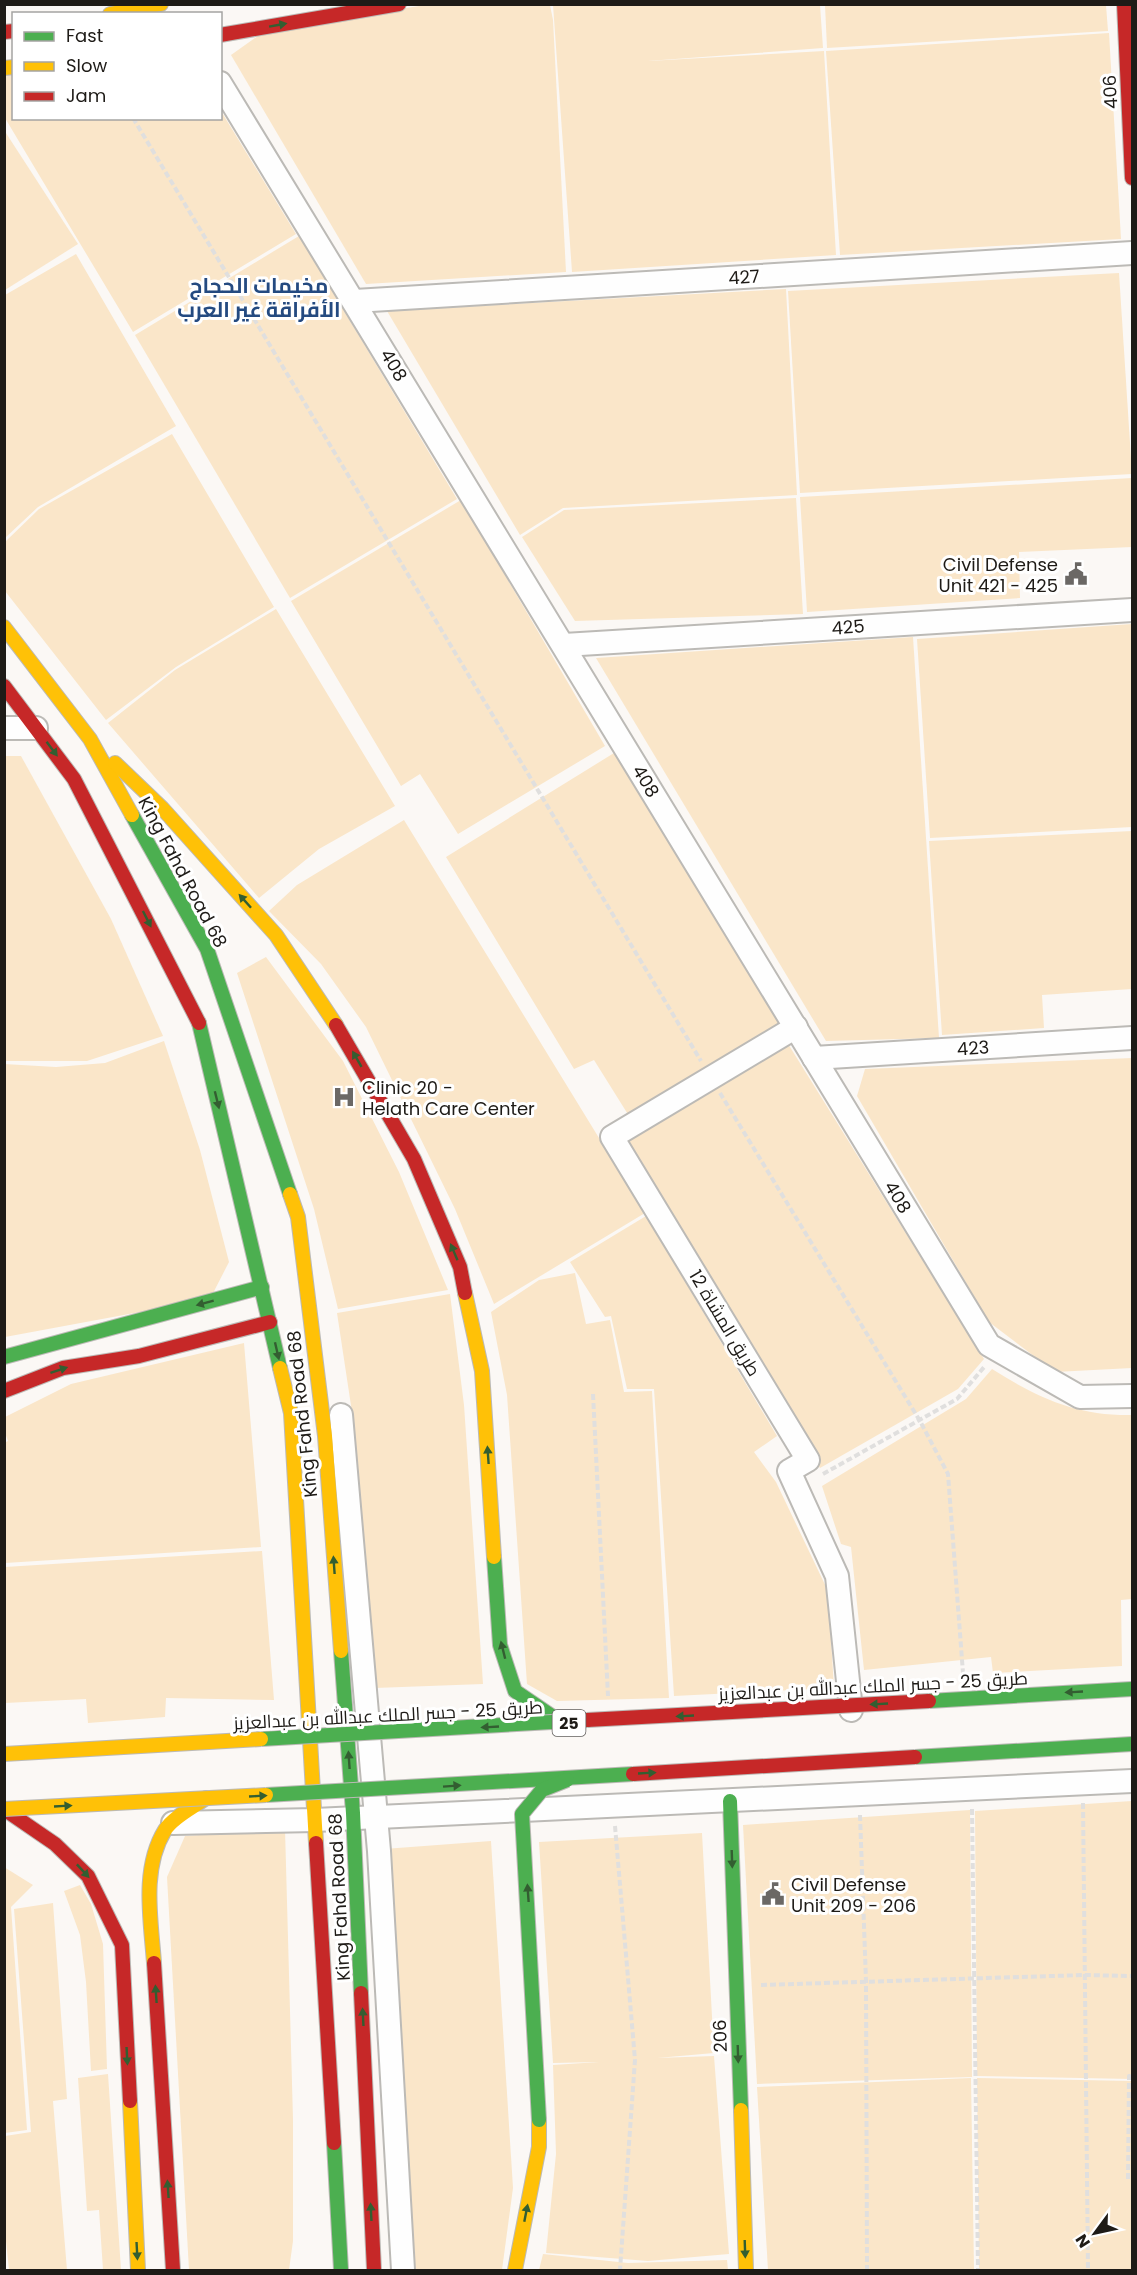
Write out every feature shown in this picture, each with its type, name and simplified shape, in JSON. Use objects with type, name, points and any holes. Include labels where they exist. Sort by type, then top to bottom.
[{"type":"main road","points":[[120,12],[161,4]]},
{"type":"main road","points":[[222,35],[399,4]]},
{"type":"main road","name":"406","points":[[1124,4],[1132,178]]},
{"type":"main road","name":"King Fahd Road 68","points":[[4,627],[90,739],[207,950],[298,1217],[325,1436],[354,1818],[374,2271]]},
{"type":"main road","name":"King Fahd Road 68","points":[[4,686],[75,779],[197,1016],[291,1413],[341,2271]]},
{"type":"main road","points":[[90,739],[162,808],[276,935],[334,1021],[414,1160],[460,1267],[482,1371],[500,1645],[515,1691],[562,1723]]},
{"type":"main road","points":[[4,1357],[262,1287]]},
{"type":"main road","points":[[4,1391],[63,1368],[139,1356],[270,1322]]},
{"type":"main road","name":"طريق 25 - جسر الملك عبدالله بن عبدالعزيز","points":[[4,1754],[1132,1689]]},
{"type":"main road","points":[[4,1809],[1132,1744]]},
{"type":"main road","points":[[515,2271],[539,2147],[522,1814],[542,1790],[573,1777]]},
{"type":"main road","points":[[173,2271],[148,1883],[155,1854],[166,1828],[206,1798]]},
{"type":"main road","name":"206","points":[[730,1801],[746,2271]]},
{"type":"main road","points":[[4,1809],[55,1844],[88,1876],[122,1946],[138,2271]]},
{"type":"main road","points":[[328,2251],[339,2232]]},
{"type":"street","name":"408","points":[[222,86],[355,301],[989,1346],[1080,1397],[1132,1396]]},
{"type":"street","name":"427","points":[[355,301],[1132,253]]},
{"type":"street","name":"425","points":[[564,645],[1132,610]]},
{"type":"street","points":[[4,728],[36,728]]},
{"type":"street","name":"طريق المشاة 12","points":[[796,1027],[612,1137],[808,1460]]},
{"type":"street","name":"423","points":[[814,1058],[1132,1038]]},
{"type":"street","points":[[340,1415],[380,1851],[403,2271]]},
{"type":"street","points":[[808,1460],[789,1471],[837,1576],[851,1710]]},
{"type":"street","points":[[173,1823],[315,1820],[1132,1781]]},
{"type":"street","points":[[527,2271],[550,2153],[536,1809]]},
{"type":"path","points":[[135,120],[920,1421],[948,1474],[963,1675]]},
{"type":"path","points":[[808,1460],[819,1476],[920,1421],[957,1399],[998,1350]]},
{"type":"path","points":[[593,1394],[608,1699]]},
{"type":"path","points":[[1083,1784],[1088,2271]]},
{"type":"path","points":[[972,1788],[978,2271]]},
{"type":"path","points":[[860,1793],[866,1981],[867,2271]]},
{"type":"path","points":[[613,1804],[635,2060],[620,2271]]},
{"type":"path","points":[[736,1986],[1085,1975],[1132,1976]]},
{"type":"path","points":[[1128,2179],[1129,2076],[1132,2077]]},
{"type":"shaded area","points":[[425,5],[550,5],[553,20],[566,272],[366,284],[231,55],[265,31]]},
{"type":"shaded area","points":[[553,5],[820,5],[823,48],[648,61],[824,51],[836,255],[572,272]]},
{"type":"shaded area","points":[[825,5],[1106,5],[1108,31],[827,48]]},
{"type":"shaded area","points":[[1109,33],[1121,239],[840,255],[826,51]]},
{"type":"shaded area","points":[[12,70],[12,120],[222,120],[222,113],[296,234],[133,332],[5,118],[4,71]]},
{"type":"shaded area","points":[[4,130],[78,244],[5,290],[4,290]]},
{"type":"shaded area","points":[[299,236],[457,499],[290,598],[135,335]]},
{"type":"shaded area","points":[[76,254],[176,426],[38,507],[5,538],[5,295]]},
{"type":"shaded area","points":[[1119,273],[1132,474],[800,493],[788,291]]},
{"type":"shaded area","points":[[786,289],[797,495],[563,508],[520,535],[387,311]]},
{"type":"shaded area","points":[[172,434],[274,607],[176,667],[106,720],[5,591],[5,542],[39,509]]},
{"type":"shaded area","points":[[1132,478],[1132,547],[1019,552],[1020,598],[807,612],[800,497]]},
{"type":"shaded area","points":[[796,498],[803,614],[575,621],[522,537],[564,510]]},
{"type":"shaded area","points":[[461,500],[605,746],[458,834],[420,774],[401,786],[291,601]]},
{"type":"shaded area","points":[[276,609],[395,806],[319,849],[259,898],[108,723],[175,670]]},
{"type":"shaded area","points":[[1132,624],[1132,827],[930,838],[917,639]]},
{"type":"shaded area","points":[[913,637],[939,1038],[826,1041],[596,658]]},
{"type":"shaded area","points":[[614,753],[780,1025],[629,1116],[594,1060],[574,1069],[446,857]]},
{"type":"shaded area","points":[[5,756],[21,756],[111,919],[163,1036],[87,1061],[5,1061]]},
{"type":"shaded area","points":[[404,820],[645,1213],[494,1304],[455,1209],[366,1027],[321,964],[269,911],[297,885]]},
{"type":"shaded area","points":[[1132,831],[1132,989],[1042,995],[1044,1028],[942,1035],[929,841]]},
{"type":"shaded area","points":[[266,957],[343,1061],[399,1172],[448,1290],[338,1309],[314,1209],[237,973]]},
{"type":"shaded area","points":[[785,1039],[984,1359],[958,1389],[820,1468],[620,1138]]},
{"type":"shaded area","points":[[164,1041],[200,1150],[229,1262],[210,1299],[5,1337],[4,1064],[56,1067],[105,1063]]},
{"type":"shaded area","points":[[1132,1058],[1132,1368],[1055,1372],[989,1322],[857,1096],[865,1069]]},
{"type":"shaded area","points":[[646,1216],[777,1436],[754,1452],[776,1482],[828,1591],[834,1688],[674,1696],[654,1389],[627,1389],[611,1316],[605,1317],[570,1262]]},
{"type":"shaded area","points":[[575,1273],[586,1324],[610,1320],[624,1392],[652,1391],[669,1698],[557,1701],[527,1684],[507,1395],[491,1312],[539,1280]]},
{"type":"shaded area","points":[[450,1294],[464,1405],[483,1684],[375,1688],[352,1412],[337,1313]]},
{"type":"shaded area","points":[[244,1343],[261,1547],[5,1563],[4,1443],[8,1441],[5,1433],[5,1417],[71,1384]]},
{"type":"shaded area","points":[[992,1369],[1042,1397],[1076,1409],[1132,1415],[1132,1599],[1121,1600],[1122,1666],[993,1673],[991,1657],[864,1670],[851,1547],[841,1544],[822,1486],[966,1399]]},
{"type":"shaded area","points":[[262,1551],[274,1700],[166,1698],[165,1717],[88,1723],[86,1699],[5,1703],[5,1567]]},
{"type":"shaded area","points":[[1132,1801],[1132,2079],[977,2076],[975,1811]]},
{"type":"shaded area","points":[[970,1810],[972,2077],[757,2084],[743,1825]]},
{"type":"shaded area","points":[[285,1829],[293,2119],[293,2241],[289,2270],[189,2270],[167,1877],[185,1836]]},
{"type":"shaded area","points":[[702,1833],[714,2053],[657,2058],[714,2056],[729,2254],[648,2261],[546,2253],[556,2154],[553,2065],[599,2062],[553,2063],[539,1842]]},
{"type":"shaded area","points":[[491,1841],[513,2188],[502,2270],[407,2270],[384,1849]]},
{"type":"shaded area","points":[[4,1867],[33,1885],[11,1907],[27,2130],[5,2133]]},
{"type":"shaded area","points":[[80,1885],[91,1904],[103,1944],[107,2069],[91,2071],[86,1982],[80,1935],[64,1891]]},
{"type":"shaded area","points":[[53,1903],[67,2099],[53,2101],[67,2270],[9,2270],[4,2222],[5,2136],[31,2132],[14,1909]]},
{"type":"shaded area","points":[[108,2074],[121,2270],[103,2270],[99,2210],[87,2211],[78,2078]]},
{"type":"shaded area","points":[[971,2078],[974,2270],[768,2270],[757,2087]]},
{"type":"shaded area","points":[[977,2078],[1132,2081],[1132,2270],[979,2270]]},
{"type":"shaded area","points":[[543,2254],[628,2263],[727,2260],[728,2270],[539,2270]]},
{"type":"traffic: fast","points":[[132,815],[207,949],[290,1194]]},
{"type":"traffic: fast","points":[[199,1023],[280,1368]]},
{"type":"traffic: fast","points":[[4,1357],[262,1287]]},
{"type":"traffic: fast","points":[[494,1557],[500,1645],[515,1691],[562,1723]]},
{"type":"traffic: fast","points":[[341,1651],[353,1813],[361,1993]]},
{"type":"traffic: fast","points":[[929,1701],[1132,1689]]},
{"type":"traffic: fast","points":[[261,1739],[587,1720]]},
{"type":"traffic: fast","points":[[915,1757],[1132,1744]]},
{"type":"traffic: fast","points":[[266,1795],[633,1774]]},
{"type":"traffic: fast","points":[[539,2120],[522,1814],[542,1790],[567,1780]]},
{"type":"traffic: fast","points":[[730,1801],[741,2110]]},
{"type":"traffic: fast","points":[[334,2143],[341,2270]]},
{"type":"traffic: slow","points":[[120,12],[161,4]]},
{"type":"traffic: slow","points":[[4,68],[12,67]]},
{"type":"traffic: slow","points":[[4,627],[90,739],[132,815]]},
{"type":"traffic: slow","points":[[115,763],[162,808],[276,935],[336,1025]]},
{"type":"traffic: slow","points":[[290,1194],[298,1217],[325,1436],[341,1651]]},
{"type":"traffic: slow","points":[[465,1293],[482,1371],[494,1557]]},
{"type":"traffic: slow","points":[[280,1368],[291,1413],[316,1843]]},
{"type":"traffic: slow","points":[[4,1754],[261,1739]]},
{"type":"traffic: slow","points":[[4,1809],[266,1795]]},
{"type":"traffic: slow","points":[[154,1963],[149,1895],[153,1861],[158,1845],[165,1830],[173,1821],[206,1798]]},
{"type":"traffic: slow","points":[[130,2101],[138,2270]]},
{"type":"traffic: slow","points":[[741,2110],[746,2270]]},
{"type":"traffic: slow","points":[[515,2270],[539,2147],[539,2120]]},
{"type":"traffic: jam","points":[[222,35],[399,4]]},
{"type":"traffic: jam","points":[[1124,4],[1132,178]]},
{"type":"traffic: jam","points":[[4,32],[12,31]]},
{"type":"traffic: jam","points":[[4,686],[74,779],[199,1023]]},
{"type":"traffic: jam","points":[[336,1025],[414,1159],[460,1267],[465,1293]]},
{"type":"traffic: jam","points":[[4,1391],[63,1368],[139,1356],[270,1322]]},
{"type":"traffic: jam","points":[[587,1720],[929,1701]]},
{"type":"traffic: jam","points":[[633,1774],[915,1757]]},
{"type":"traffic: jam","points":[[4,1809],[55,1844],[88,1876],[122,1945],[130,2101]]},
{"type":"traffic: jam","points":[[316,1843],[334,2143]]},
{"type":"traffic: jam","points":[[154,1963],[173,2270]]},
{"type":"traffic: jam","points":[[361,1993],[374,2270]]},
{"type":"place","name":"Civil Defense Unit 421 - 425","points":[[1076,574]]},
{"type":"place","name":"Clinic 20 - Helath Care Center","points":[[344,1097]]},
{"type":"place","name":"Civil Defense Unit 209 - 206","points":[[773,1894]]},
{"type":"district","name":"مخيمات الحجاج الأفراقة غير العرب","points":[[259,297]]}]
